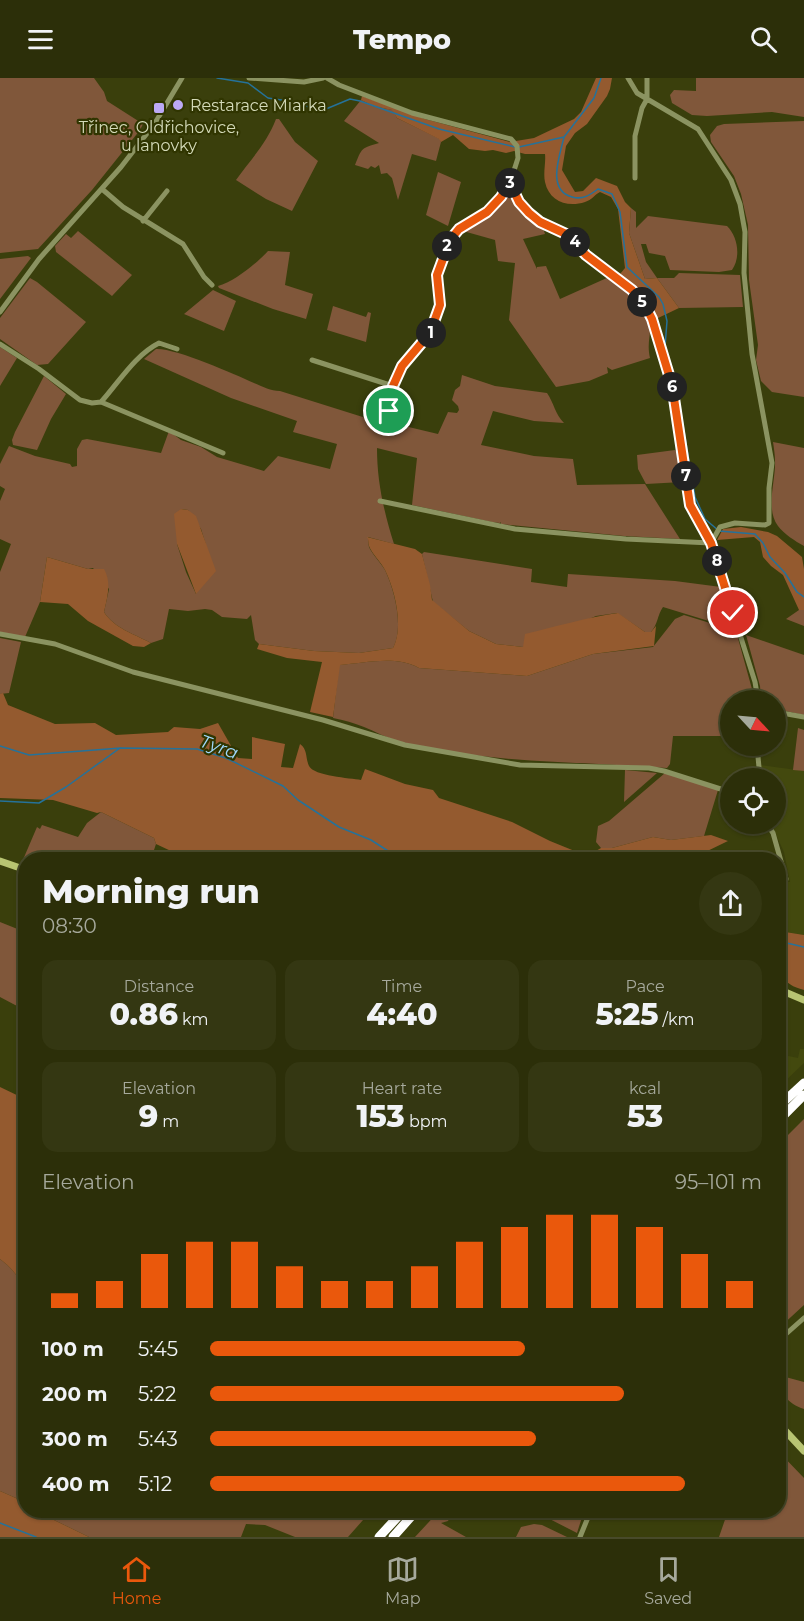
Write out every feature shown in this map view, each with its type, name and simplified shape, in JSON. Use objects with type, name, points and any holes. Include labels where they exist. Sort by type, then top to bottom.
[{"type":"highway","points":[[786,1096],[802,1088]]},
{"type":"highway","points":[[786,1101],[802,1088]]},
{"type":"highway","points":[[786,1109],[802,1088]]},
{"type":"highway","points":[[379,1537],[397,1518]]},
{"type":"highway","points":[[393,1537],[410,1518]]},
{"type":"street","points":[[0,312],[39,259],[102,189],[154,123],[182,78]]},
{"type":"street","points":[[249,78],[304,82],[325,78],[412,113],[511,140],[517,146],[518,158],[510,183],[501,197],[487,212],[459,229],[450,240],[437,275],[440,305],[430,333],[402,366],[393,386],[389,411]]},
{"type":"street","points":[[628,78],[637,93],[699,129],[730,180],[740,204],[745,232],[744,273],[752,354],[772,463],[769,488],[771,516],[769,523],[765,525],[735,523],[720,527],[711,543]]},
{"type":"street","points":[[635,178],[635,136],[642,108],[647,99],[647,78]]},
{"type":"street","points":[[510,183],[519,202],[529,213],[540,222],[566,234],[586,255],[615,276],[645,305],[652,319],[672,385],[690,505],[711,543],[756,690]]},
{"type":"street","points":[[102,189],[143,221],[183,244],[204,277],[212,285]]},
{"type":"street","points":[[143,221],[167,191]]},
{"type":"street","points":[[101,402],[139,358],[153,346],[159,343],[177,349]]},
{"type":"street","points":[[0,344],[80,400],[92,403],[101,402],[223,453]]},
{"type":"street","points":[[312,360],[393,386]]},
{"type":"street","points":[[380,501],[516,529],[626,539],[711,543]]},
{"type":"street","points":[[0,634],[55,644],[133,672],[323,720],[405,745],[520,765],[649,768],[720,789]]},
{"type":"street","points":[[786,714],[804,717]]},
{"type":"street","points":[[773,834],[778,852]]},
{"type":"street","points":[[0,861],[18,867]]},
{"type":"street","points":[[786,992],[804,1000]]},
{"type":"street","points":[[786,1334],[804,1318]]},
{"type":"street","points":[[786,1432],[804,1451]]},
{"type":"street","points":[[580,1537],[588,1518]]},
{"type":"shaded area","points":[[0,78],[94,78],[104,92],[107,101],[143,124],[92,190],[38,249],[0,253]]},
{"type":"shaded area","points":[[596,78],[612,78],[610,89],[587,124],[575,133],[566,146],[562,170],[575,192],[583,191],[596,178],[617,186],[625,202],[631,208],[629,233],[645,279],[657,278],[679,308],[656,319],[649,305],[620,274],[625,268],[618,209],[611,197],[600,192],[578,204],[565,203],[555,198],[547,189],[544,175],[545,154],[469,149],[453,135],[441,142],[397,118],[392,110],[373,106],[361,100],[362,96],[425,119],[510,142],[534,138],[574,119],[581,112]]},
{"type":"shaded area","points":[[696,78],[804,78],[804,117],[772,112],[692,115],[672,103],[670,95],[674,90],[696,91]]},
{"type":"shaded area","points":[[361,100],[373,106],[393,110],[397,118],[440,139],[436,161],[412,154],[398,200],[392,178],[387,173],[381,174],[379,165],[368,169],[355,165],[363,150],[379,143],[344,121]]},
{"type":"shaded area","points":[[276,119],[279,119],[295,142],[318,161],[292,211],[266,199],[236,180],[263,143]]},
{"type":"shaded area","points":[[804,121],[804,397],[772,392],[761,381],[756,360],[758,345],[749,280],[748,225],[734,176],[711,142],[710,135],[717,126],[724,124]]},
{"type":"shaded area","points":[[438,172],[461,182],[448,226],[426,215]]},
{"type":"shaded area","points":[[505,196],[511,199],[533,222],[543,228],[545,234],[523,239],[537,269],[537,267],[546,266],[560,299],[609,277],[632,295],[639,303],[638,311],[643,312],[643,308],[649,322],[650,358],[612,370],[607,367],[608,373],[589,381],[556,387],[509,320],[515,263],[498,261],[495,240],[463,231],[486,216],[489,217]]},
{"type":"shaded area","points":[[631,208],[636,212],[636,228],[648,216],[727,226],[736,241],[735,265],[732,270],[719,272],[670,270],[665,256],[649,253],[646,244],[641,244],[646,262],[657,278],[645,279],[629,233]]},
{"type":"shaded area","points":[[78,231],[132,275],[112,296],[56,252],[55,246],[66,234],[71,238]]},
{"type":"shaded area","points":[[268,251],[290,252],[285,285],[313,294],[306,319],[219,288],[218,286],[245,272]]},
{"type":"shaded area","points":[[28,256],[31,258],[0,299],[0,259]]},
{"type":"shaded area","points":[[679,273],[740,275],[743,307],[679,308],[657,278],[674,278]]},
{"type":"shaded area","points":[[30,278],[86,322],[48,364],[37,365],[0,339],[0,318]]},
{"type":"shaded area","points":[[213,290],[236,301],[224,331],[184,314]]},
{"type":"shaded area","points":[[333,306],[366,317],[368,312],[371,313],[366,342],[327,330]]},
{"type":"shaded area","points":[[0,347],[17,358],[0,386]]},
{"type":"shaded area","points":[[156,349],[177,353],[205,362],[270,390],[280,391],[385,424],[396,424],[438,434],[448,412],[457,413],[459,410],[452,400],[455,390],[460,386],[462,375],[495,386],[547,393],[564,423],[534,421],[493,411],[481,445],[534,456],[573,459],[577,485],[645,484],[680,539],[501,524],[501,522],[412,505],[417,458],[377,448],[382,497],[394,544],[368,537],[369,547],[385,570],[395,599],[398,630],[393,648],[359,653],[314,651],[259,644],[255,640],[251,615],[247,619],[222,617],[212,610],[205,609],[188,611],[169,609],[163,639],[151,643],[125,630],[108,618],[104,612],[109,589],[93,568],[88,569],[47,557],[40,602],[25,637],[0,632],[0,572],[11,544],[0,539],[0,501],[5,489],[0,486],[0,464],[9,446],[35,456],[70,464],[72,467],[77,466],[77,449],[82,440],[161,453],[169,431],[181,440],[201,447],[217,457],[264,471],[278,456],[330,469],[337,444],[293,432],[297,421],[231,398],[144,359]],"holes":[[[181,509],[188,510],[201,529],[206,545],[196,594],[177,544]]]},
{"type":"shaded area","points":[[44,376],[66,394],[51,419],[37,450],[13,445],[15,432]]},
{"type":"shaded area","points":[[773,442],[804,448],[804,546],[783,532],[774,519],[772,511],[775,469]]},
{"type":"shaded area","points":[[675,450],[680,458],[682,482],[646,484],[638,469],[637,455]]},
{"type":"shaded area","points":[[181,509],[188,510],[196,516],[216,571],[196,594],[177,544],[174,514]]},
{"type":"shaded area","points":[[741,527],[777,536],[802,557],[804,610],[799,610],[783,575],[763,557],[760,542],[754,537],[717,540],[723,529]]},
{"type":"shaded area","points":[[367,537],[415,549],[422,554],[432,600],[469,631],[496,644],[523,647],[525,634],[618,613],[645,632],[651,632],[656,626],[654,646],[593,654],[527,676],[419,668],[390,661],[340,665],[333,717],[310,712],[322,662],[287,658],[257,649],[259,644],[314,651],[359,653],[393,648],[398,630],[395,598],[385,570],[370,549]]},
{"type":"shaded area","points":[[424,552],[532,569],[531,582],[567,587],[568,574],[675,581],[721,587],[735,629],[663,607],[651,632],[645,632],[617,613],[596,616],[523,647],[496,644],[469,631],[433,602],[422,554]]},
{"type":"shaded area","points":[[47,557],[88,569],[104,569],[108,585],[104,612],[119,626],[151,643],[144,647],[133,646],[88,621],[68,604],[40,602]]},
{"type":"shaded area","points":[[799,610],[804,610],[804,626],[786,619]]},
{"type":"shaded area","points":[[684,615],[736,631],[752,690],[720,690],[720,736],[673,736],[670,764],[667,768],[464,754],[398,741],[356,724],[333,718],[339,665],[390,661],[419,668],[527,676],[593,654],[653,647],[675,619]]},
{"type":"shaded area","points":[[746,635],[804,655],[804,715],[786,711],[786,690],[760,690]]},
{"type":"shaded area","points":[[0,638],[21,642],[9,693],[0,694]]},
{"type":"shaded area","points":[[3,693],[8,705],[55,724],[95,723],[116,735],[168,732],[174,727],[200,729],[218,723],[238,758],[252,759],[252,737],[285,744],[281,767],[293,768],[300,744],[303,746],[309,766],[318,772],[361,780],[365,769],[405,784],[433,790],[439,798],[512,822],[577,852],[173,852],[156,844],[154,838],[101,812],[97,813],[53,800],[0,798],[0,694]]},
{"type":"shaded area","points":[[798,728],[804,730],[804,771],[793,770]]},
{"type":"shaded area","points":[[761,765],[782,768],[761,768]]},
{"type":"shaded area","points":[[786,768],[804,771],[804,935],[786,932],[786,882],[790,882],[786,852],[776,834],[786,834]]},
{"type":"shaded area","points":[[625,770],[657,773],[624,802]]},
{"type":"shaded area","points":[[665,773],[718,790],[704,836],[671,840],[653,837],[612,848],[601,848],[596,842],[598,826],[609,821]]},
{"type":"shaded area","points":[[101,812],[154,838],[156,844],[153,852],[26,852],[37,827],[40,829],[42,825],[78,837],[87,823]]},
{"type":"shaded area","points":[[711,835],[728,841],[705,852],[663,850],[594,852],[601,848],[612,848],[653,837],[671,840]]},
{"type":"shaded area","points":[[663,850],[674,852],[645,852]]},
{"type":"shaded area","points":[[0,922],[18,929],[17,1006],[0,997]]},
{"type":"shaded area","points":[[786,932],[804,935],[804,990],[786,981]]},
{"type":"shaded area","points":[[800,1049],[804,1049],[804,1063],[786,1080],[786,1055],[798,1058]]},
{"type":"shaded area","points":[[0,1087],[18,1096],[18,1278],[0,1259]]},
{"type":"shaded area","points":[[804,1119],[804,1305],[786,1322],[786,1137]]},
{"type":"shaded area","points":[[0,1259],[18,1278],[18,1499],[0,1491]]},
{"type":"shaded area","points":[[786,1377],[804,1382],[804,1409],[786,1398]]},
{"type":"shaded area","points":[[786,1459],[804,1478],[804,1537],[719,1537],[726,1518],[786,1518]]},
{"type":"shaded area","points":[[0,1491],[18,1499],[18,1518],[51,1518],[89,1537],[0,1537]]},
{"type":"shaded area","points":[[51,1518],[365,1518],[348,1537],[295,1537],[265,1525],[246,1524],[241,1537],[89,1537]]},
{"type":"shaded area","points":[[433,1518],[450,1518],[448,1521],[441,1523],[466,1537],[415,1537]]},
{"type":"shaded area","points":[[548,1518],[582,1518],[577,1533]]},
{"type":"shaded area","points":[[542,1525],[567,1537],[516,1537],[521,1527]]},
{"type":"waterway","points":[[217,78],[248,83],[268,98],[295,102],[317,110],[326,109],[350,99],[360,101],[439,129],[515,147]]},
{"type":"waterway","points":[[564,137],[594,98],[601,78]]},
{"type":"waterway","points":[[519,147],[564,137],[557,171],[559,187],[564,193],[580,198],[598,189],[612,194],[620,212],[627,267],[659,297],[663,304],[667,321],[665,347],[678,395],[695,497],[705,519],[719,531],[755,534],[797,592],[804,597]]},
{"type":"waterway","name":"Tyra","points":[[0,746],[29,755],[121,748],[197,749],[226,758],[283,786],[298,800],[339,827],[371,840],[390,852]]},
{"type":"waterway","points":[[0,801],[39,803],[66,787],[120,748]]},
{"type":"waterway","name":"Tyra","points":[[786,943],[804,947]]},
{"type":"waterway","points":[[0,1523],[36,1537]]},
{"type":"place","name":"Restarace Miarka","points":[[178,105]]},
{"type":"place","name":"Třinec, Oldřichovice, u lanovky","points":[[159,108]]},
{"type":"route","points":[[389,411],[393,386],[402,366],[430,333],[440,305],[437,275],[453,234],[487,212],[510,183],[519,202],[529,213],[540,222],[566,234],[586,255],[632,290],[645,305],[652,319],[672,385],[690,505],[711,543],[733,613]]}]
